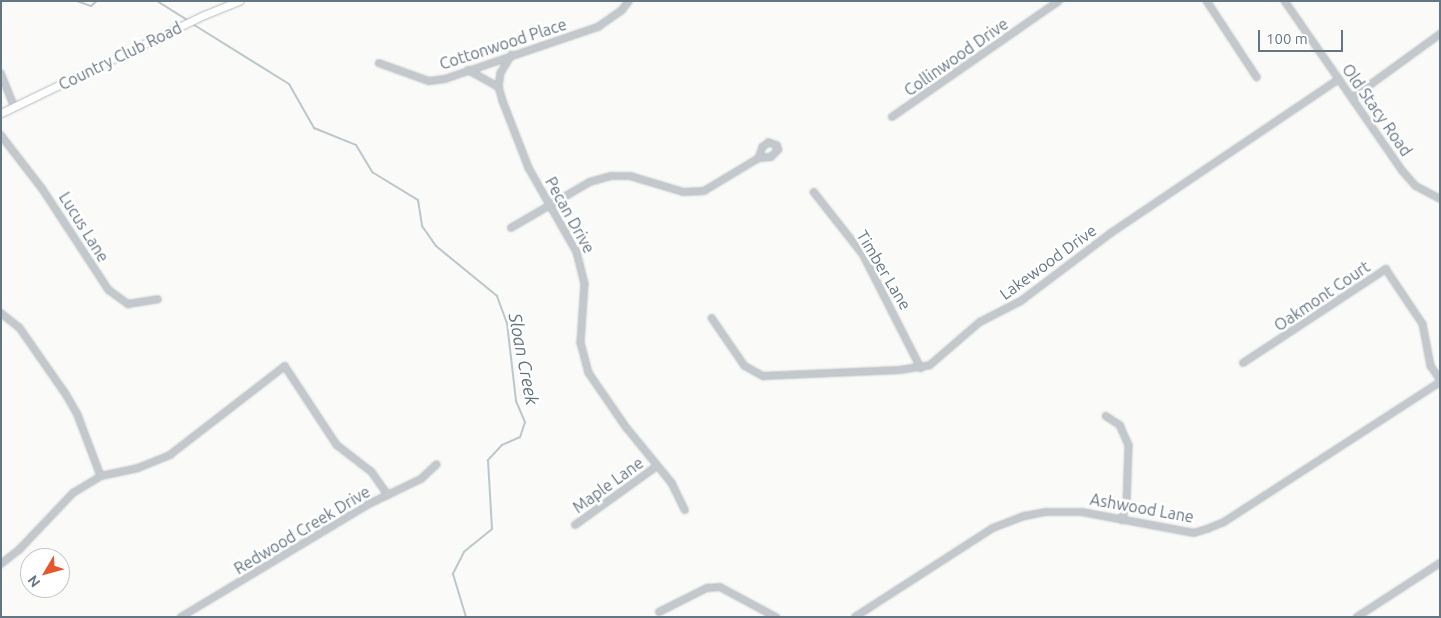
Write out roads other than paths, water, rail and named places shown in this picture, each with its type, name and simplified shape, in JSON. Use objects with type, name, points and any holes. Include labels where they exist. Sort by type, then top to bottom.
[{"type":"main road","name":"Country Club Road","points":[[1,113],[204,15],[240,1]]},
{"type":"street","name":"Cottonwood Place","points":[[379,63],[429,81],[598,27],[622,10],[628,1]]},
{"type":"street","name":"Collinwood Drive","points":[[892,117],[1059,1]]},
{"type":"street","points":[[1207,1],[1257,77]]},
{"type":"street","name":"Old Stacy Road","points":[[1285,1],[1416,186],[1440,199]]},
{"type":"street","points":[[1352,98],[1440,34]]},
{"type":"street","points":[[468,70],[499,87],[501,73],[512,54]]},
{"type":"street","points":[[1,73],[14,106]]},
{"type":"street","name":"Lakewood Drive","points":[[712,318],[745,366],[763,376],[921,368],[942,357],[980,322],[1021,301],[1111,232],[1339,79]]},
{"type":"street","name":"Pecan Drive","points":[[499,87],[529,168],[578,252],[582,266],[584,292],[581,343],[589,373],[657,466],[672,482],[685,510]]},
{"type":"street","name":"Lucus Lane","points":[[1,135],[42,188],[109,290],[128,304],[158,298]]},
{"type":"street","points":[[511,228],[590,182],[611,176],[630,176],[684,192],[704,191],[760,158]]},
{"type":"street","name":"Timber Lane","points":[[814,192],[863,254],[921,368]]},
{"type":"street","name":"Oakmont Court","points":[[1243,363],[1386,269],[1423,324],[1431,366],[1440,381]]},
{"type":"street","points":[[1,313],[20,328],[66,394],[78,415],[101,476]]},
{"type":"street","points":[[1,564],[20,550],[72,493],[101,476],[138,468],[170,455],[285,366],[337,445],[372,472],[388,494]]},
{"type":"street","name":"Ashwood Lane","points":[[855,617],[1007,522],[1046,512],[1066,511],[1194,533],[1224,522],[1440,381]]},
{"type":"street","points":[[1106,416],[1120,425],[1129,445],[1127,505],[1122,520]]},
{"type":"street","name":"Redwood Creek Drive","points":[[181,617],[388,494],[421,479],[436,466]]},
{"type":"street","name":"Maple Lane","points":[[575,525],[657,466]]},
{"type":"street","points":[[1357,617],[1440,563]]},
{"type":"street","points":[[659,612],[707,588],[720,587],[776,617]]},
{"type":"waterway","name":"Sloan Creek","points":[[77,1],[91,6],[97,1]]},
{"type":"waterway","name":"Sloan Creek","points":[[157,1],[187,20]]},
{"type":"waterway","name":"Sloan Creek","points":[[191,23],[289,84],[314,128],[356,145],[372,172],[418,200],[422,226],[436,246],[497,296],[507,323],[516,401],[525,422],[520,437],[502,445],[488,460],[492,529],[464,552],[453,574],[466,617]]}]
